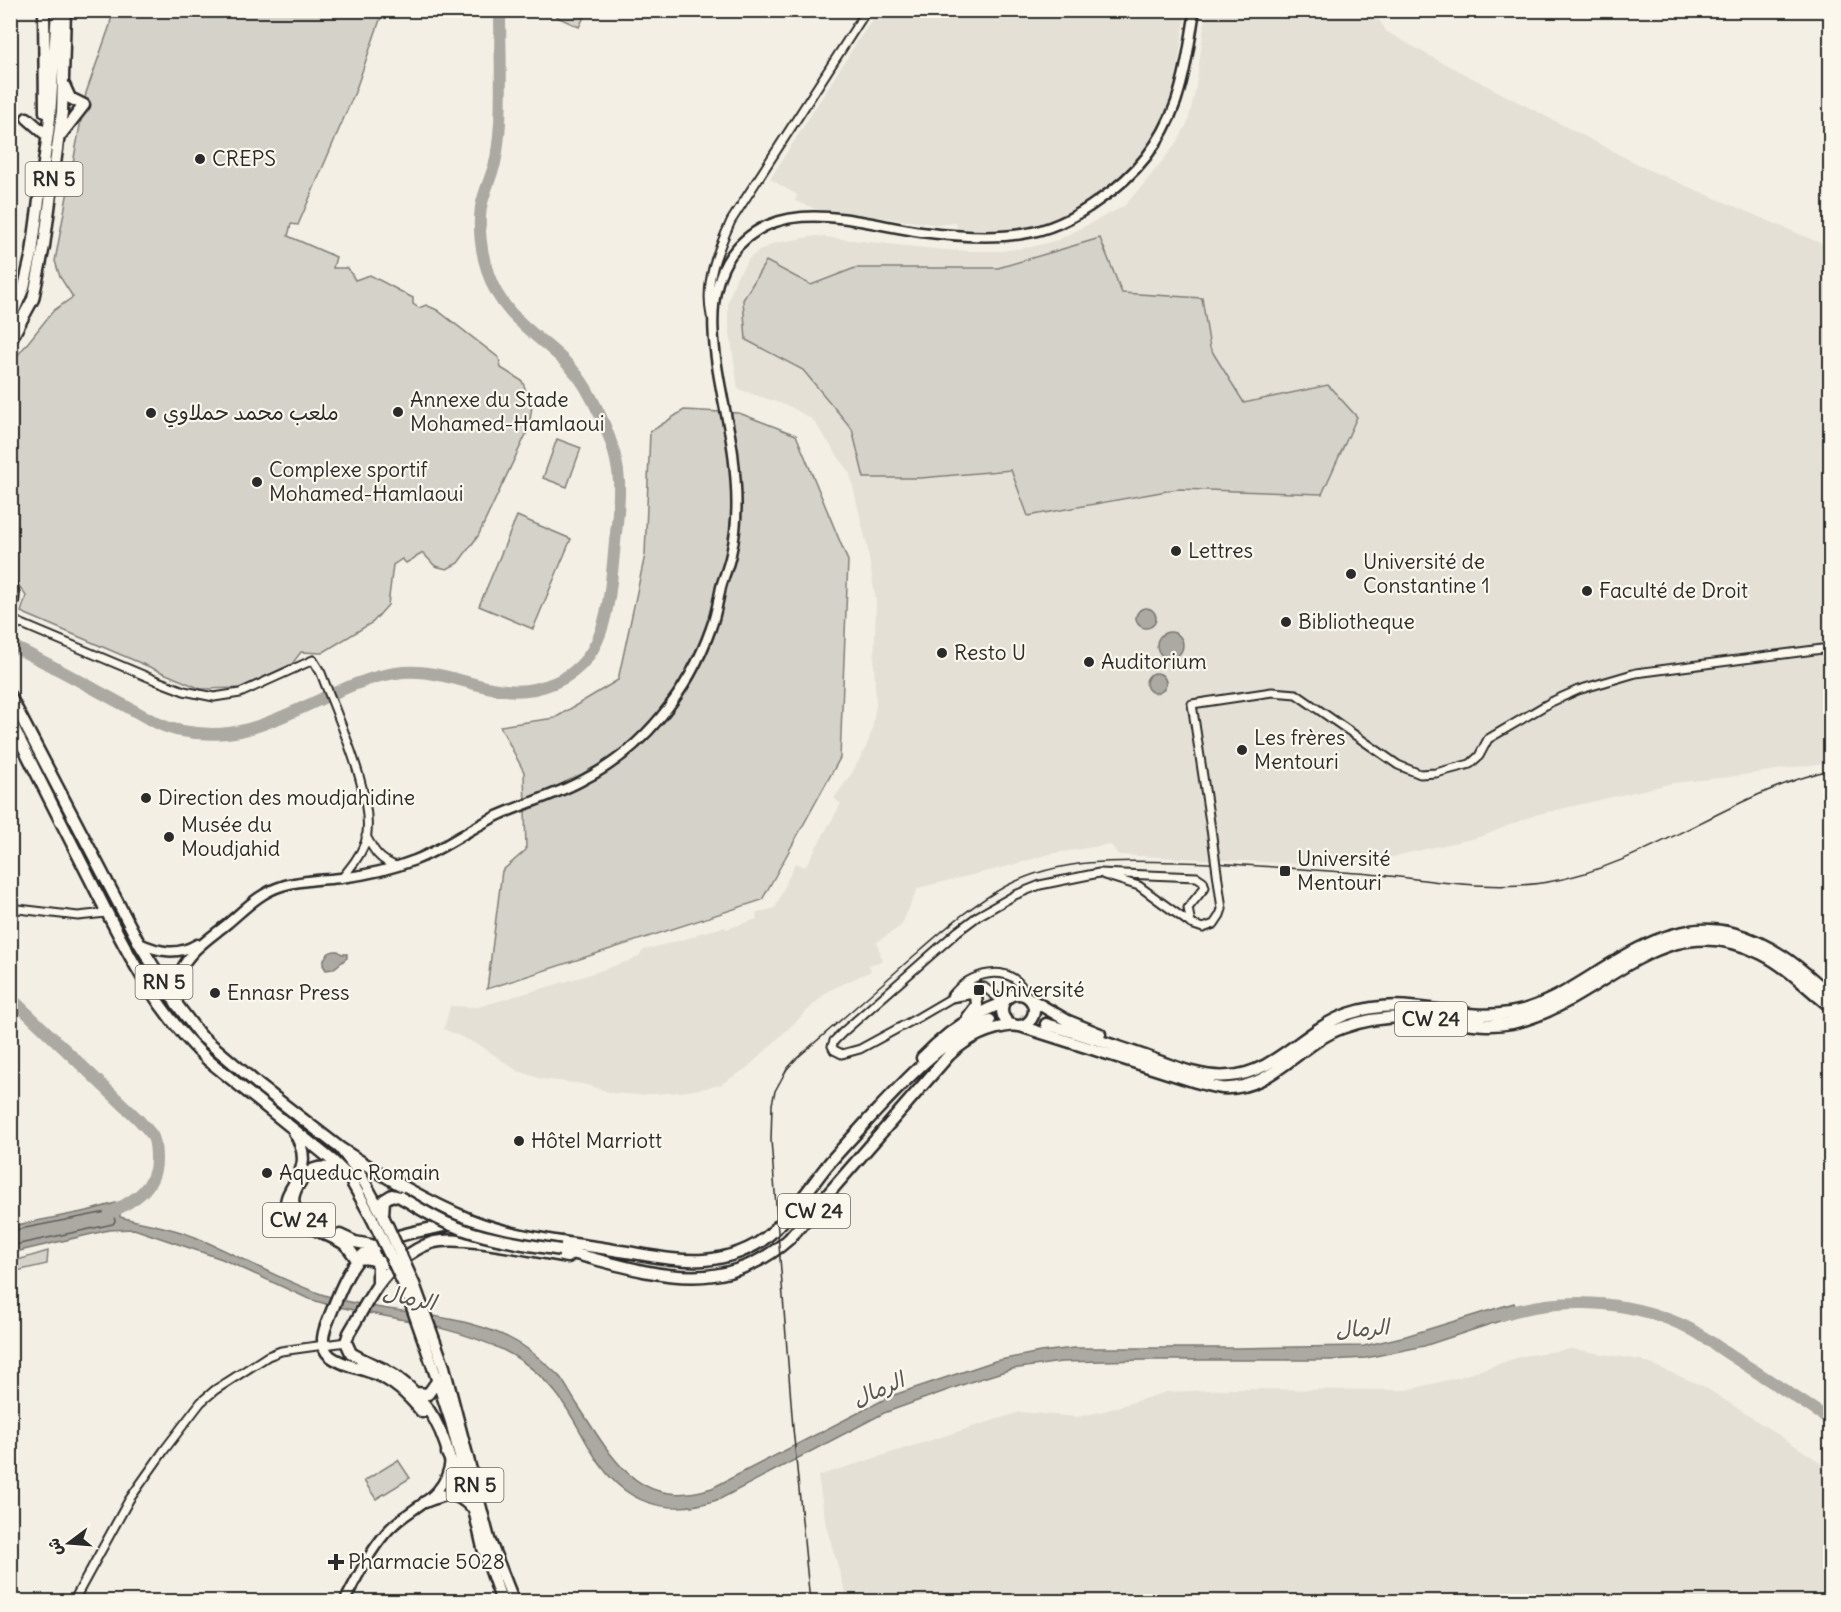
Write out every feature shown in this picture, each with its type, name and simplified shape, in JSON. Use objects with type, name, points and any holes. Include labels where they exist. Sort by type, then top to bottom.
[{"type":"highway","points":[[44,10],[44,158]]},
{"type":"highway","name":"RN 5","points":[[10,320],[17,309],[28,271],[51,118],[57,10]]},
{"type":"highway","name":"RN 5","points":[[10,341],[27,312],[38,280],[59,137],[65,10]]},
{"type":"highway","points":[[59,137],[84,105],[67,95],[63,74]]},
{"type":"highway","points":[[44,133],[27,118],[39,119],[45,114]]},
{"type":"highway","name":"RN 5","points":[[10,696],[139,943],[178,1006],[200,1035],[340,1148],[360,1174],[439,1372],[489,1539],[514,1602]]},
{"type":"highway","name":"RN 5","points":[[10,720],[138,974],[171,1021],[209,1061],[333,1161],[349,1177],[377,1217]]},
{"type":"highway","name":"CW 24","points":[[1046,1024],[1207,1075],[1231,1076],[1253,1072],[1273,1062],[1321,1026],[1370,1008],[1404,1005],[1493,1015],[1531,1008],[1564,992],[1649,942],[1684,930],[1711,930],[1744,936],[1786,958],[1830,994]]},
{"type":"highway","name":"CW 24","points":[[377,1217],[384,1200],[392,1195],[400,1197],[454,1227],[496,1239],[560,1250],[658,1273],[702,1277],[732,1272],[756,1263],[775,1251],[802,1225],[949,1055],[983,1032],[1017,1026],[1196,1083],[1223,1088],[1233,1087],[1259,1081],[1323,1036],[1373,1019],[1412,1017],[1489,1025],[1531,1018],[1570,999],[1653,950],[1686,940],[1698,939],[1731,944],[1762,954],[1787,970],[1830,1006]]},
{"type":"highway","points":[[953,996],[970,993],[975,996],[977,1005],[972,1014],[953,1029]]},
{"type":"highway","points":[[1012,994],[1028,998],[1034,1013],[1029,1022],[1017,1026],[1009,1023],[1002,1014],[1004,1002],[1012,994]]},
{"type":"highway","name":"CW 24","points":[[1028,998],[1068,1021],[1091,1031],[1181,1062],[1207,1075]]},
{"type":"highway","name":"CW 24","points":[[908,1078],[916,1064],[953,1029],[1004,1002]]},
{"type":"highway","name":"CW 24","points":[[340,1148],[362,1163],[428,1199],[473,1220],[504,1231],[687,1260],[713,1258],[748,1249],[758,1244],[785,1220],[827,1166],[908,1078],[951,1041],[990,1020]]},
{"type":"highway","name":"CW 24","points":[[289,1125],[299,1140],[304,1158],[301,1171],[288,1196],[286,1206],[288,1211],[296,1218],[346,1245],[354,1256],[394,1266]]},
{"type":"highway","name":"CW 24","points":[[349,1177],[326,1168],[313,1169],[306,1174],[293,1197],[295,1207],[302,1214],[348,1239],[368,1243],[372,1247]]},
{"type":"highway","name":"CW 24","points":[[324,1346],[324,1329],[348,1275],[359,1258],[372,1247],[399,1236],[473,1220]]},
{"type":"highway","points":[[399,1236],[408,1243],[409,1255]]},
{"type":"highway","name":"CW 24","points":[[347,1337],[378,1285],[394,1266],[433,1242],[459,1240],[606,1261]]},
{"type":"highway","points":[[372,1247],[378,1285]]},
{"type":"highway","points":[[347,1337],[351,1353],[396,1376],[416,1393],[441,1429],[450,1460]]},
{"type":"highway","points":[[324,1346],[333,1358],[383,1377],[405,1392],[431,1423],[474,1510]]},
{"type":"highway","points":[[416,1393],[428,1394],[439,1372]]},
{"type":"highway","name":"RN 5","points":[[439,1372],[483,1548],[502,1602]]},
{"type":"highway","points":[[425,1502],[450,1494],[460,1497],[474,1510]]},
{"type":"main road","points":[[178,1006],[177,993],[181,970],[186,960],[208,938],[256,898],[286,885],[342,878],[420,859],[496,817],[605,769],[649,731],[665,712],[689,675],[711,631],[731,555],[737,508],[733,455],[712,321],[713,301],[717,282],[733,252],[748,237],[779,221],[798,217],[823,216],[923,232],[1000,236],[1040,230],[1083,212],[1122,183],[1144,160],[1167,124],[1180,87],[1195,10]]},
{"type":"main road","points":[[10,582],[13,585],[15,600],[10,614]]},
{"type":"main road","points":[[139,943],[154,950],[170,953],[187,950],[208,938]]},
{"type":"main road","points":[[345,1602],[370,1554],[384,1534],[436,1494],[449,1471],[450,1460]]},
{"type":"street","points":[[712,321],[708,301],[709,285],[718,249],[731,221],[867,10]]},
{"type":"street","points":[[10,619],[156,680],[214,697],[240,693],[313,660],[321,673],[364,788],[366,836],[356,861],[342,878]]},
{"type":"street","points":[[1099,873],[1139,886],[1199,928],[1210,926],[1217,921],[1222,909],[1192,704],[1272,692],[1296,694],[1396,765],[1420,774],[1437,773],[1470,764],[1479,756],[1488,739],[1551,702],[1578,690],[1636,673],[1830,648]]},
{"type":"street","points":[[366,836],[375,853],[386,863],[396,866]]},
{"type":"street","points":[[1004,1002],[989,989],[978,985],[972,986],[860,1049],[842,1054],[834,1050],[832,1046],[843,1032],[934,951],[978,916],[1005,900],[1040,885],[1099,873],[1165,874],[1199,878],[1205,887],[1188,908],[1191,924]]},
{"type":"street","points":[[10,908],[72,915],[106,913]]},
{"type":"street","points":[[953,996],[964,983],[990,973],[1002,974],[1016,980],[1023,987],[1028,998]]},
{"type":"street","points":[[73,1602],[129,1500],[201,1402],[215,1390],[268,1356],[281,1351],[324,1346],[347,1337]]},
{"type":"shaded area","points":[[570,10],[584,17],[579,27],[557,17],[561,11]]},
{"type":"shaded area","name":"Université de Constantine 1","points":[[1373,10],[1386,31],[1649,170],[1830,247],[1830,762],[1673,783],[1535,815],[1480,837],[1380,861],[1326,865],[1118,855],[1112,846],[1106,845],[1050,854],[918,888],[901,926],[877,942],[882,961],[869,965],[871,971],[828,991],[747,1068],[720,1085],[706,1088],[638,1095],[612,1093],[583,1084],[541,1079],[516,1070],[481,1046],[444,1029],[450,1006],[478,1007],[578,978],[632,960],[644,950],[757,919],[756,913],[775,908],[795,863],[805,867],[841,804],[834,798],[852,773],[867,745],[872,731],[876,704],[874,665],[876,602],[867,546],[850,474],[813,420],[791,407],[738,389],[728,319],[728,302],[736,278],[749,259],[775,243],[816,236],[943,250],[974,251],[1002,251],[1058,240],[1124,206],[1178,141],[1188,122],[1196,87],[1206,11]]},
{"type":"shaded area","name":"Complexe sportif Mohamed-Hamlaoui","points":[[112,11],[383,11],[355,92],[298,225],[291,224],[288,236],[336,257],[333,268],[348,268],[355,280],[370,275],[413,298],[413,304],[419,308],[426,305],[437,310],[499,358],[501,368],[522,381],[532,405],[529,428],[478,536],[458,563],[447,569],[435,566],[423,553],[406,563],[402,559],[393,565],[388,605],[373,622],[322,653],[301,652],[292,664],[240,688],[201,689],[21,612],[26,596],[10,572],[10,365],[53,311],[73,297],[60,277],[55,261],[86,93],[110,25]]},
{"type":"shaded area","points":[[879,11],[1186,11],[1174,90],[1158,130],[1132,168],[1088,203],[1043,224],[1014,231],[958,232],[956,223],[939,225],[816,209],[795,201],[797,195],[770,179]]},
{"type":"shaded area","points":[[1100,238],[1122,293],[1202,298],[1210,348],[1244,403],[1328,385],[1357,417],[1322,494],[1178,489],[1028,516],[1011,470],[921,478],[864,478],[852,429],[803,370],[746,340],[743,300],[766,261],[811,285],[855,268],[998,268]]},
{"type":"shaded area","points":[[684,410],[739,413],[796,435],[848,561],[840,758],[762,900],[487,989],[502,871],[526,850],[524,772],[500,726],[555,718],[618,680],[645,555],[650,432]]},
{"type":"shaded area","points":[[557,439],[581,448],[567,487],[543,478]]},
{"type":"shaded area","points":[[517,516],[571,539],[533,629],[479,606]]},
{"type":"shaded area","points":[[48,1251],[47,1264],[12,1272],[11,1289],[11,1262]]},
{"type":"shaded area","points":[[1571,1349],[1641,1360],[1703,1386],[1814,1458],[1830,1472],[1830,1601],[848,1601],[826,1526],[818,1476],[1020,1412],[1078,1417],[1166,1392],[1232,1389],[1407,1390],[1460,1377],[1522,1356]]},
{"type":"shaded area","points":[[398,1460],[410,1478],[376,1499],[364,1481]]},
{"type":"water","points":[[1146,608],[1153,611],[1156,618],[1153,625],[1146,628],[1139,625],[1136,618],[1139,611]]},
{"type":"water","points":[[1170,632],[1179,636],[1183,645],[1179,654],[1170,658],[1161,654],[1157,645],[1161,636]]},
{"type":"water","points":[[1156,673],[1163,676],[1166,683],[1163,690],[1156,693],[1149,690],[1146,683],[1149,676]]},
{"type":"water","points":[[332,951],[347,954],[347,958],[333,969],[326,970],[323,965],[324,959]]},
{"type":"water","points":[[123,1201],[126,1209],[120,1212],[120,1217],[195,1237],[324,1295],[349,1302],[457,1321],[483,1327],[507,1337],[529,1350],[560,1377],[602,1443],[630,1475],[646,1486],[665,1492],[686,1493],[712,1488],[891,1396],[995,1361],[1074,1348],[1364,1346],[1406,1336],[1514,1303],[1518,1315],[1424,1346],[1366,1358],[1061,1362],[1012,1369],[884,1413],[720,1499],[690,1506],[662,1506],[635,1497],[611,1478],[551,1387],[518,1359],[482,1341],[416,1322],[309,1299],[222,1259],[134,1229],[109,1230],[11,1253],[11,1226],[87,1211]]},
{"type":"waterway","points":[[10,645],[159,724],[174,729],[207,734],[240,731],[267,723],[344,689],[383,675],[420,672],[485,687],[517,691],[558,682],[576,670],[589,656],[605,619],[609,598],[618,508],[618,469],[608,433],[586,388],[575,372],[507,308],[496,292],[488,273],[482,249],[480,215],[495,163],[499,138],[500,10]]},
{"type":"waterway","points":[[10,997],[138,1119],[153,1137],[156,1160],[152,1179],[135,1199],[110,1213]]},
{"type":"waterway","name":"الرمال","points":[[1501,1315],[1546,1305],[1591,1303],[1614,1305],[1659,1316],[1700,1334],[1830,1420]]},
{"type":"tunnel","points":[[990,1020],[1015,1018],[1046,1024]]},
{"type":"tram line","points":[[810,1602],[793,1428],[771,1140],[772,1104],[775,1091],[787,1069],[797,1058],[955,921],[979,902],[1026,877],[1068,866],[1111,861],[1244,865],[1381,875],[1476,885],[1500,886],[1548,882],[1585,873],[1621,860],[1759,795],[1830,770]]},
{"type":"place","name":"CREPS","points":[[200,159]]},
{"type":"place","name":"Annexe du Stade Mohamed-Hamlaoui","points":[[398,412]]},
{"type":"place","name":"ملعب محمد حملاوي","points":[[151,413]]},
{"type":"place","name":"Complexe sportif Mohamed-Hamlaoui","points":[[257,482]]},
{"type":"place","name":"Lettres","points":[[1176,551]]},
{"type":"place","name":"Université de Constantine 1","points":[[1351,574]]},
{"type":"place","name":"Faculté de Droit","points":[[1587,591]]},
{"type":"place","name":"Bibliotheque","points":[[1286,622]]},
{"type":"place","name":"Resto U","points":[[942,653]]},
{"type":"place","name":"Auditorium","points":[[1089,662]]},
{"type":"place","name":"Les frères Mentouri","points":[[1242,750]]},
{"type":"place","name":"Direction des moudjahidine","points":[[146,798]]},
{"type":"place","name":"Musée du Moudjahid","points":[[169,837]]},
{"type":"place","name":"Université Mentouri","points":[[1285,871]]},
{"type":"place","name":"Université","points":[[979,990]]},
{"type":"place","name":"Ennasr Press","points":[[215,993]]},
{"type":"place","name":"Hôtel Marriott","points":[[519,1141]]},
{"type":"place","name":"Aqueduc Romain","points":[[267,1173]]},
{"type":"place","name":"Pharmacie 5028","points":[[336,1562]]}]
